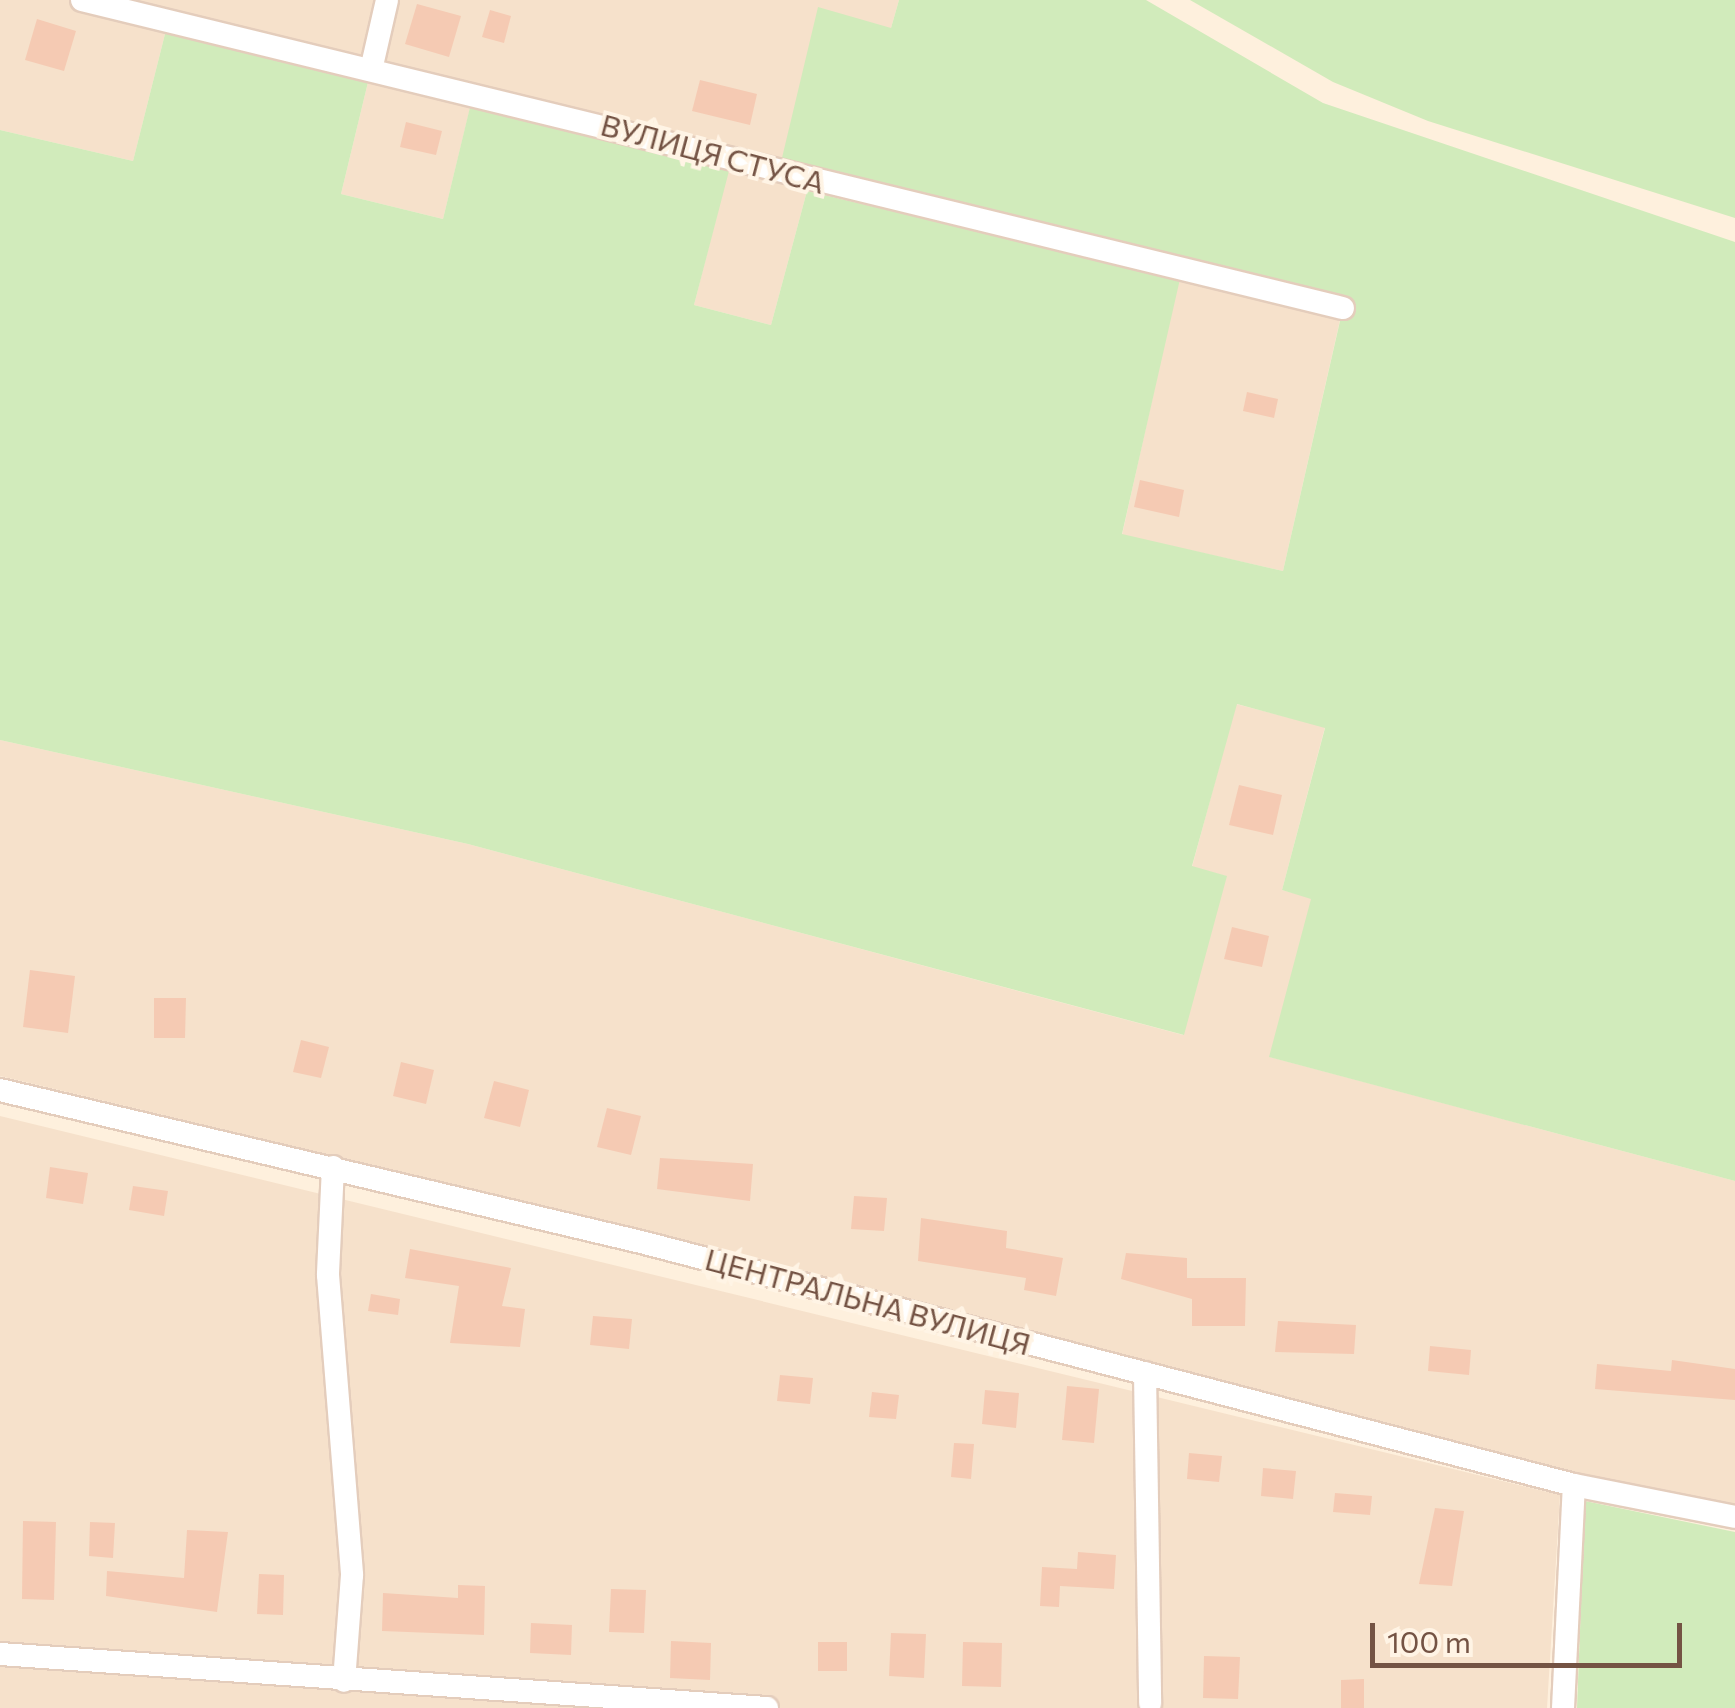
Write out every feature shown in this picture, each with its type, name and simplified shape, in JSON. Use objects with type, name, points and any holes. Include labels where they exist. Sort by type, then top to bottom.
[{"type":"street","points":[[371,70],[387,0]]},
{"type":"street","name":"ВУЛИЦЯ СТУСА","points":[[90,1],[1343,308]]},
{"type":"street","name":"ЦЕНТРАЛЬНА ВУЛИЦЯ","points":[[0,1090],[333,1167],[1574,1485],[1735,1517]]},
{"type":"street","points":[[333,1167],[328,1275],[352,1575],[344,1681]]},
{"type":"street","points":[[1144,1373],[1150,1702]]},
{"type":"street","points":[[1563,1708],[1574,1485]]},
{"type":"street","points":[[0,1654],[767,1708]]},
{"type":"shaded area","points":[[0,0],[899,0],[891,28],[1345,298],[1283,571],[1122,535],[1179,279],[807,191],[771,325],[694,305],[728,171],[471,104],[443,219],[341,194],[369,78],[166,30],[133,161],[0,130]]},
{"type":"shaded area","points":[[1236,704],[1325,727],[1282,890],[1312,898],[1270,1057],[1735,1181],[1735,1504],[1577,1473],[644,1230],[0,1076],[0,740],[468,844],[1183,1035],[1226,876],[1192,867]]},
{"type":"shaded area","points":[[0,1116],[1560,1495],[1547,1708],[0,1708]]},
{"type":"green space","points":[[899,0],[1146,0],[1323,103],[1735,242],[1735,1181],[1269,1057],[1311,899],[1282,890],[1325,728],[1237,704],[1192,866],[1227,876],[1184,1035],[468,844],[0,740],[0,130],[133,161],[166,30],[369,78],[341,194],[443,219],[471,103],[729,171],[694,305],[771,325],[807,191],[1180,279],[1122,534],[1283,571],[1345,299],[781,162],[818,7],[891,28]]},
{"type":"green space","points":[[1190,0],[1735,0],[1735,218],[1428,121],[1333,82]]},
{"type":"green space","points":[[1585,1501],[1735,1532],[1735,1708],[1577,1708]]},
{"type":"building","points":[[417,4],[461,16],[449,57],[405,44]]},
{"type":"building","points":[[490,10],[511,16],[504,43],[482,37]]},
{"type":"building","points":[[37,19],[76,31],[64,71],[25,60]]},
{"type":"building","points":[[700,80],[757,94],[750,125],[692,111]]},
{"type":"building","points":[[406,122],[442,131],[436,155],[400,147]]},
{"type":"building","points":[[1247,392],[1278,399],[1274,418],[1243,411]]},
{"type":"building","points":[[1140,480],[1184,490],[1179,517],[1134,507]]},
{"type":"building","points":[[1239,785],[1282,795],[1273,835],[1229,825]]},
{"type":"building","points":[[1232,927],[1269,936],[1262,967],[1224,959]]},
{"type":"building","points":[[30,970],[75,976],[68,1033],[23,1027]]},
{"type":"building","points":[[154,998],[186,998],[185,1038],[154,1038]]},
{"type":"building","points":[[301,1040],[329,1047],[321,1078],[293,1072]]},
{"type":"building","points":[[401,1062],[434,1070],[426,1104],[393,1096]]},
{"type":"building","points":[[494,1081],[529,1090],[520,1127],[484,1118]]},
{"type":"building","points":[[607,1108],[641,1116],[631,1155],[597,1147]]},
{"type":"building","points":[[660,1158],[753,1164],[750,1201],[657,1189]]},
{"type":"building","points":[[50,1167],[88,1173],[83,1204],[46,1198]]},
{"type":"building","points":[[133,1186],[168,1191],[164,1216],[129,1210]]},
{"type":"building","points":[[854,1196],[887,1198],[884,1231],[851,1229]]},
{"type":"building","points":[[921,1218],[1007,1231],[1006,1248],[1063,1258],[1056,1296],[1024,1290],[1026,1278],[918,1261]]},
{"type":"building","points":[[410,1249],[511,1268],[502,1306],[525,1309],[520,1347],[450,1343],[459,1286],[405,1278]]},
{"type":"building","points":[[1126,1253],[1187,1258],[1187,1278],[1246,1278],[1245,1326],[1192,1326],[1192,1299],[1121,1279]]},
{"type":"building","points":[[371,1294],[400,1299],[398,1315],[368,1311]]},
{"type":"building","points":[[593,1316],[632,1319],[629,1349],[590,1345]]},
{"type":"building","points":[[1278,1321],[1356,1325],[1354,1354],[1275,1352]]},
{"type":"building","points":[[1430,1346],[1471,1350],[1469,1375],[1428,1371]]},
{"type":"building","points":[[1672,1360],[1735,1369],[1735,1400],[1595,1389],[1597,1364],[1671,1371]]},
{"type":"building","points":[[780,1375],[813,1378],[810,1404],[777,1401]]},
{"type":"building","points":[[1067,1386],[1099,1389],[1094,1443],[1062,1440]]},
{"type":"building","points":[[985,1390],[1019,1393],[1016,1428],[982,1424]]},
{"type":"building","points":[[872,1392],[899,1395],[896,1419],[869,1417]]},
{"type":"building","points":[[954,1443],[974,1444],[971,1479],[951,1477]]},
{"type":"building","points":[[1189,1453],[1222,1456],[1219,1482],[1187,1479]]},
{"type":"building","points":[[1263,1468],[1296,1471],[1293,1499],[1261,1496]]},
{"type":"building","points":[[1335,1493],[1372,1496],[1370,1515],[1333,1512]]},
{"type":"building","points":[[1435,1508],[1464,1511],[1452,1586],[1419,1584]]},
{"type":"building","points":[[23,1521],[56,1522],[54,1600],[22,1599]]},
{"type":"building","points":[[90,1522],[115,1523],[113,1558],[89,1556]]},
{"type":"building","points":[[187,1530],[228,1532],[217,1612],[106,1596],[107,1571],[184,1578]]},
{"type":"building","points":[[1078,1552],[1116,1555],[1114,1589],[1060,1586],[1059,1607],[1040,1606],[1042,1567],[1077,1569]]},
{"type":"building","points":[[259,1574],[284,1575],[283,1615],[257,1614]]},
{"type":"building","points":[[458,1585],[485,1586],[484,1635],[382,1631],[383,1593],[458,1598]]},
{"type":"building","points":[[611,1589],[646,1590],[644,1633],[609,1632]]},
{"type":"building","points":[[531,1623],[572,1625],[571,1655],[530,1653]]},
{"type":"building","points":[[891,1633],[926,1634],[924,1678],[889,1676]]},
{"type":"building","points":[[671,1641],[711,1643],[710,1680],[670,1678]]},
{"type":"building","points":[[818,1642],[847,1642],[847,1671],[818,1671]]},
{"type":"building","points":[[963,1642],[1002,1643],[1001,1687],[962,1686]]},
{"type":"building","points":[[1204,1656],[1240,1657],[1238,1699],[1203,1698]]},
{"type":"building","points":[[1364,1679],[1364,1708],[1341,1708],[1341,1680]]}]
